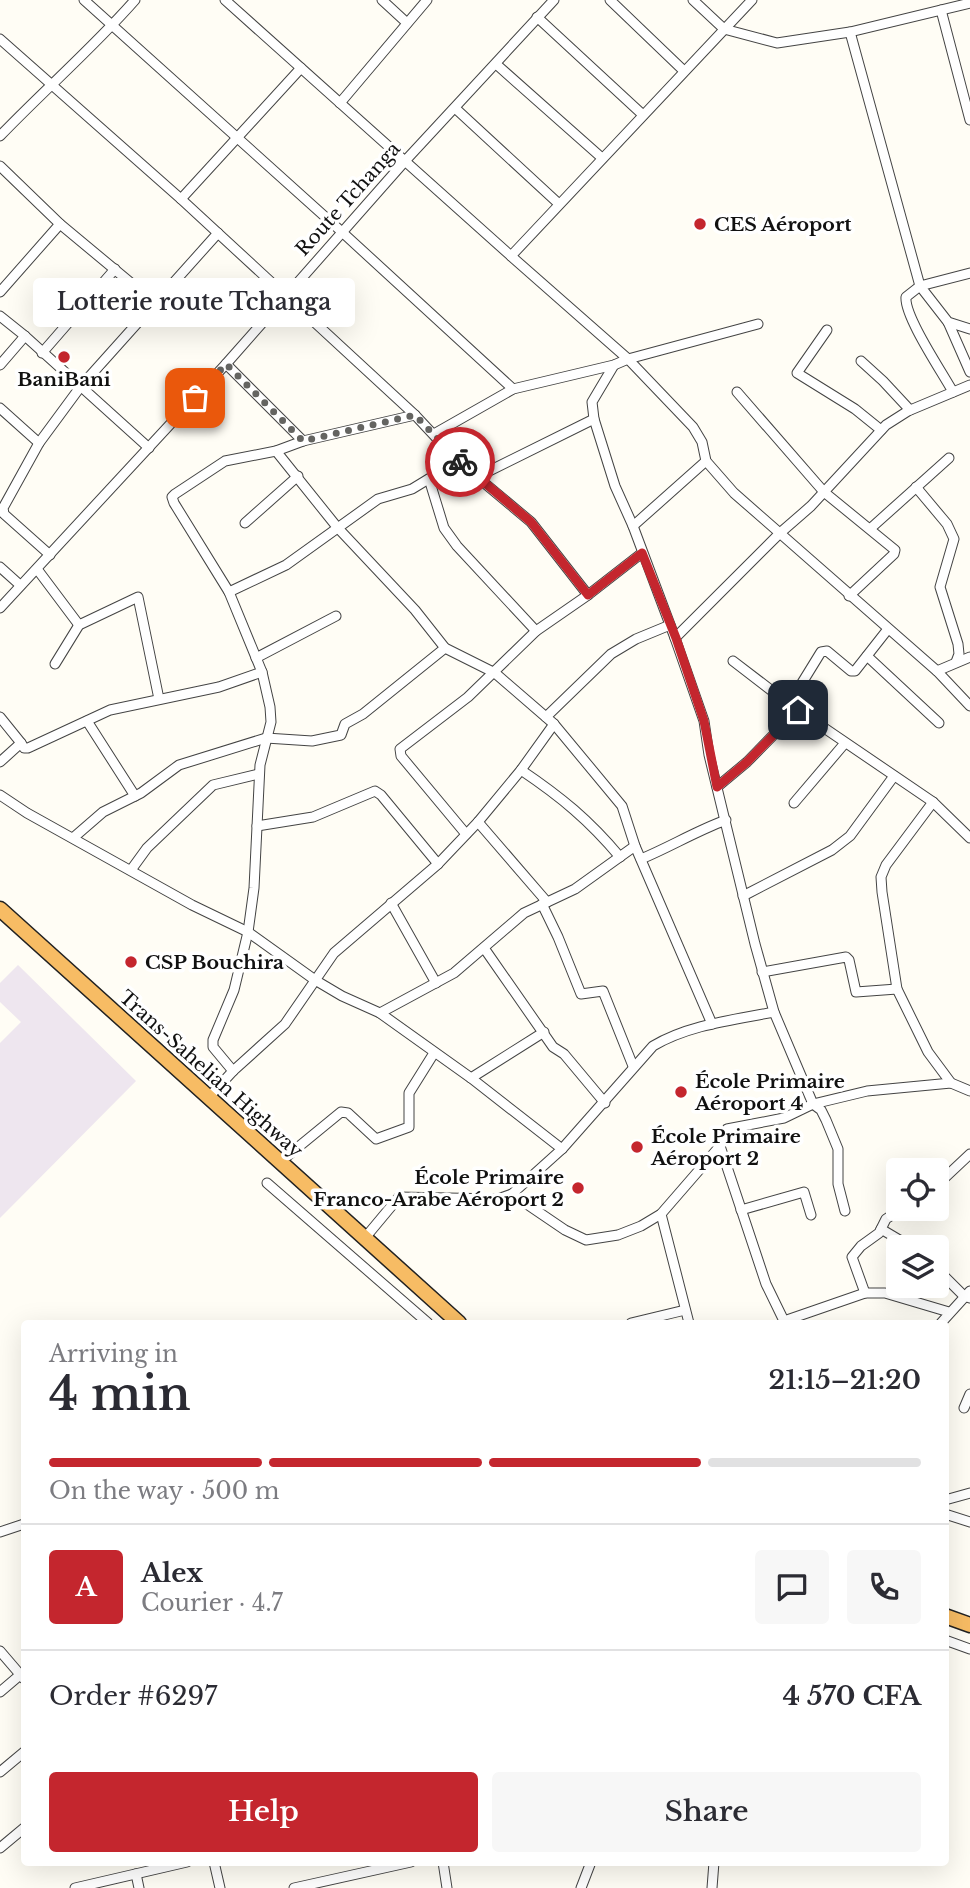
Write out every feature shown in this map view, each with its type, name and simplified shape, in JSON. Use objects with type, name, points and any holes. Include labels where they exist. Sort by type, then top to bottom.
[{"type":"highway","name":"Trans-Sahelian Highway","points":[[0,909],[456,1320]]},
{"type":"highway","points":[[949,1617],[970,1625]]},
{"type":"street","points":[[84,0],[513,389]]},
{"type":"street","points":[[0,136],[135,0]]},
{"type":"street","points":[[225,0],[628,359],[697,433],[706,461],[734,493],[937,671],[970,706]]},
{"type":"street","points":[[382,0],[407,23]]},
{"type":"street","points":[[340,103],[427,0]]},
{"type":"street","name":"Route Tchanga","points":[[0,608],[226,364],[405,161],[554,0]]},
{"type":"street","points":[[610,0],[684,71]]},
{"type":"street","points":[[693,0],[724,29],[776,43],[850,32],[970,3]]},
{"type":"street","points":[[511,256],[752,0]]},
{"type":"street","points":[[941,10],[970,120]]},
{"type":"street","points":[[537,17],[643,115]]},
{"type":"street","points":[[850,32],[920,286],[948,322],[970,372]]},
{"type":"street","points":[[0,38],[218,233],[415,415],[458,461],[531,522],[588,595]]},
{"type":"street","points":[[496,64],[602,158]]},
{"type":"street","points":[[181,199],[300,68]]},
{"type":"street","points":[[455,108],[559,204]]},
{"type":"street","points":[[0,166],[60,224],[155,303]]},
{"type":"street","points":[[0,292],[60,224]]},
{"type":"street","points":[[50,555],[2,510],[39,443],[81,386],[218,233]]},
{"type":"street","points":[[42,353],[115,269]]},
{"type":"street","points":[[953,392],[905,305],[909,292],[920,286],[970,273]]},
{"type":"street","points":[[0,316],[149,448]]},
{"type":"street","points":[[948,322],[970,329]]},
{"type":"street","points":[[434,434],[513,389],[614,365],[758,324]]},
{"type":"street","points":[[827,330],[797,373],[881,430]]},
{"type":"street","points":[[0,365],[25,336]]},
{"type":"street","points":[[861,361],[910,410]]},
{"type":"street","points":[[226,364],[303,441]]},
{"type":"street","points":[[614,365],[592,402],[594,419],[615,486],[676,638],[704,721],[717,787],[762,972],[774,1012],[813,1104],[821,1110],[838,1149],[838,1184],[845,1211]]},
{"type":"street","points":[[676,638],[779,533],[800,517],[881,430],[910,410],[970,384]]},
{"type":"street","points":[[737,392],[824,492],[894,547],[895,552],[849,596]]},
{"type":"street","points":[[0,408],[39,443]]},
{"type":"street","points":[[233,1071],[213,1047],[213,1040],[234,990],[248,932],[254,888],[259,774],[271,713],[262,673],[229,592],[174,503],[173,497],[225,461],[276,451],[303,441],[415,415]]},
{"type":"street","points":[[477,477],[594,419]]},
{"type":"street","points":[[276,451],[337,527],[415,610],[445,648],[495,673],[554,724],[622,806],[635,846],[712,1024]]},
{"type":"street","points":[[871,528],[949,458]]},
{"type":"street","points":[[229,592],[286,565],[378,499],[406,492],[458,461]]},
{"type":"street","points":[[633,526],[706,461]]},
{"type":"street","points":[[245,523],[298,476]]},
{"type":"street","points":[[429,479],[444,527],[457,546],[536,631]]},
{"type":"street","points":[[916,487],[947,524],[954,539],[940,587],[958,644],[956,662]]},
{"type":"street","points":[[466,834],[399,752],[495,673],[536,631],[642,553]]},
{"type":"street","points":[[0,566],[20,585]]},
{"type":"street","points":[[37,569],[79,625]]},
{"type":"street","points":[[55,664],[79,625],[138,597],[159,699]]},
{"type":"street","points":[[256,658],[336,616]]},
{"type":"street","points":[[546,717],[611,654],[636,639],[670,625]]},
{"type":"street","points":[[717,787],[747,762],[794,707],[821,652],[827,651],[853,671],[888,629]]},
{"type":"street","points":[[73,838],[103,812],[135,796],[179,765],[266,738],[312,741],[341,735],[345,724],[363,714],[445,648]]},
{"type":"street","points":[[867,656],[939,723]]},
{"type":"street","points":[[937,671],[970,656]]},
{"type":"street","points":[[733,661],[845,743],[933,802],[970,838]]},
{"type":"street","points":[[0,717],[24,748],[28,748],[110,710],[219,687],[262,673]]},
{"type":"street","points":[[87,721],[135,796]]},
{"type":"street","points":[[209,1097],[233,1071],[285,1024],[334,953],[438,864],[478,822],[521,770],[554,724]]},
{"type":"street","points":[[0,762],[20,743]]},
{"type":"street","points":[[794,803],[845,743]]},
{"type":"street","points":[[521,770],[560,796],[582,815],[620,857]]},
{"type":"street","points":[[131,870],[147,848],[213,785],[259,774]]},
{"type":"street","points":[[743,896],[832,850],[850,836],[894,776]]},
{"type":"street","points":[[257,826],[313,817],[375,791],[438,864]]},
{"type":"street","points":[[0,795],[192,905],[248,932],[315,980],[380,1013],[471,1078],[562,1149]]},
{"type":"street","points":[[933,802],[886,865],[881,877],[897,989],[928,1052],[951,1083]]},
{"type":"street","points":[[641,859],[694,832],[726,820]]},
{"type":"street","points":[[478,822],[544,903],[580,993],[603,991],[633,1066]]},
{"type":"street","points":[[380,1013],[464,966],[512,921],[591,880],[635,846]]},
{"type":"street","points":[[391,903],[436,983]]},
{"type":"street","points":[[484,948],[553,1047],[564,1054],[605,1103]]},
{"type":"street","points":[[762,972],[846,957],[856,992],[897,989]]},
{"type":"street","points":[[364,1239],[399,1197],[498,1199],[512,1194],[562,1149],[653,1046],[666,1038],[712,1024],[774,1012]]},
{"type":"street","points":[[471,1078],[544,1032]]},
{"type":"street","points":[[280,1162],[341,1112],[348,1113],[376,1139],[409,1127],[409,1093],[434,1053]]},
{"type":"street","points":[[512,1194],[565,1230],[586,1240],[618,1235],[661,1214],[720,1146],[727,1129],[784,1118],[813,1104],[867,1091],[951,1083],[970,1091]]},
{"type":"street","points":[[720,1146],[766,1284],[783,1320]]},
{"type":"street","points":[[949,1174],[970,1154]]},
{"type":"street","points":[[268,1183],[425,1320]]},
{"type":"street","points":[[741,1210],[804,1192],[811,1215]]},
{"type":"street","points":[[661,1214],[688,1320]]},
{"type":"street","points":[[865,1293],[851,1260],[861,1246],[881,1229],[886,1219]]},
{"type":"street","points":[[881,1229],[891,1235]]},
{"type":"street","points":[[944,1320],[968,1295],[949,1279]]},
{"type":"street","points":[[790,1320],[865,1293],[885,1293],[949,1312]]},
{"type":"street","points":[[643,1320],[685,1310]]},
{"type":"street","points":[[964,1408],[970,1394]]},
{"type":"street","points":[[949,1499],[970,1493]]},
{"type":"street","points":[[949,1515],[970,1522]]},
{"type":"street","points":[[0,1532],[21,1525]]},
{"type":"street","points":[[949,1641],[970,1649]]},
{"type":"street","points":[[0,1651],[21,1676]]},
{"type":"street","points":[[0,1692],[21,1678]]},
{"type":"street","points":[[0,1772],[21,1754]]},
{"type":"street","points":[[0,1848],[21,1830]]},
{"type":"street","points":[[75,1888],[170,1866]]},
{"type":"street","points":[[215,1866],[220,1888]]},
{"type":"street","points":[[294,1888],[393,1866]]},
{"type":"street","points":[[444,1866],[447,1888]]},
{"type":"street","points":[[581,1888],[590,1866]]},
{"type":"street","points":[[712,1888],[714,1866]]},
{"type":"street","points":[[136,1874],[139,1888]]},
{"type":"shaded area","points":[[18,965],[136,1081],[0,1218],[0,1043],[21,1022],[0,1002],[0,983]]},
{"type":"way so far","points":[[195,398],[226,364],[303,441],[415,415],[460,462]]},
{"type":"place","name":"CES Aéroport","points":[[700,224]]},
{"type":"place","name":"BaniBani","points":[[64,357]]},
{"type":"place","name":"Lotterie route Tchanga","points":[[195,398]]},
{"type":"place","name":"CSP Bouchira","points":[[131,962]]},
{"type":"place","name":"École Primaire Aéroport 4","points":[[681,1092]]},
{"type":"place","name":"École Primaire Aéroport 2","points":[[637,1147]]},
{"type":"place","name":"École Primaire Franco-Arabe Aéroport 2","points":[[578,1188]]},
{"type":"route","points":[[460,462],[531,522],[588,595],[642,553],[676,638],[704,721],[717,787],[747,762],[798,710]]}]
